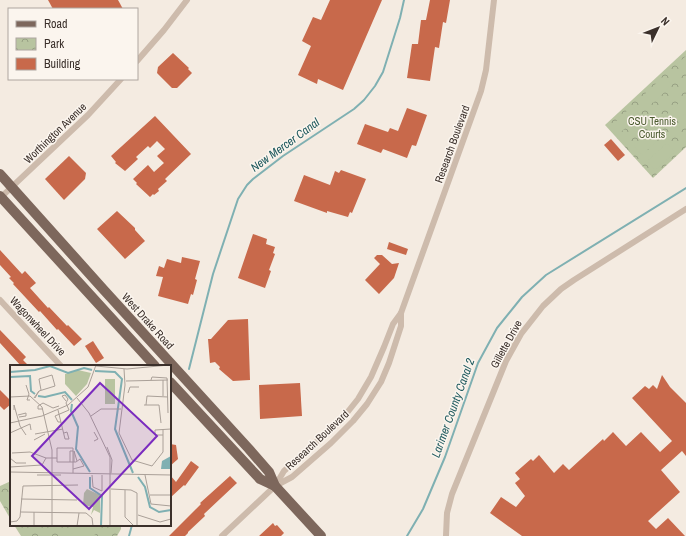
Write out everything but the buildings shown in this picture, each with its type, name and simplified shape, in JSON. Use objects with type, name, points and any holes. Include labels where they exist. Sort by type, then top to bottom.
[{"type":"main road","name":"West Drake Road","points":[[0,174],[102,289],[269,472],[275,486],[321,536]]},
{"type":"main road","points":[[0,197],[154,365]]},
{"type":"main road","name":"West Drake Road","points":[[171,383],[260,479],[275,486]]},
{"type":"main road","points":[[184,397],[190,395],[194,396],[210,406]]},
{"type":"street","points":[[138,60],[187,0]]},
{"type":"street","name":"Research Boulevard","points":[[275,486],[284,471],[342,419],[358,399],[371,377],[393,324],[401,313],[481,91],[486,70],[494,0]]},
{"type":"street","name":"Worthington Avenue","points":[[0,197],[88,115],[120,80]]},
{"type":"street","name":"Gillette Drive","points":[[446,536],[447,513],[452,494],[506,360],[521,334],[543,306],[561,289],[686,209]]},
{"type":"street","name":"Wagonwheel Drive","points":[[0,300],[60,365]]},
{"type":"street","name":"Research Boulevard","points":[[275,486],[292,477],[331,443],[353,421],[367,404],[381,382],[389,363],[401,326],[401,313]]},
{"type":"street","points":[[222,536],[275,486]]},
{"type":"green space","name":"CSU Tennis Courts","points":[[686,50],[686,147],[653,178],[605,125]]},
{"type":"green space","points":[[686,56],[686,72],[684,74],[676,65]]},
{"type":"green space","points":[[664,76],[672,85],[653,103],[645,94]]},
{"type":"green space","points":[[684,98],[686,100],[686,113],[673,125],[665,116]]},
{"type":"green space","points":[[632,106],[640,115],[621,132],[613,124]]},
{"type":"green space","points":[[653,128],[661,137],[642,155],[634,146]]},
{"type":"green space","points":[[667,143],[675,152],[655,170],[647,161]]},
{"type":"green space","points":[[10,481],[10,518],[0,501],[0,486]]},
{"type":"green space","points":[[15,526],[121,526],[117,536],[21,536]]},
{"type":"green space","points":[[81,526],[94,526],[99,531],[93,536],[69,536]]},
{"type":"waterway","name":"New Mercer Canal","points":[[189,369],[213,274],[238,199],[253,179],[283,156],[354,109],[364,100],[375,86],[383,72],[404,0]]},
{"type":"waterway","name":"Larimer County Canal 2","points":[[407,536],[423,509],[445,457],[478,363],[497,328],[522,297],[546,275],[686,188]]},
{"type":"waterway","name":"New Mercer Canal","points":[[129,536],[132,526]]}]
